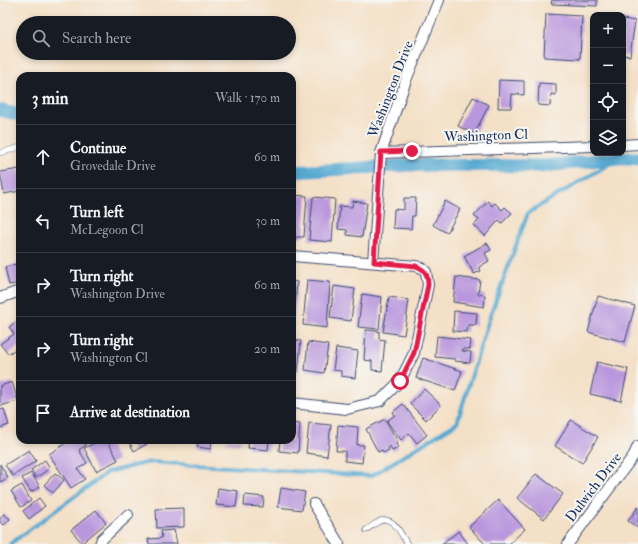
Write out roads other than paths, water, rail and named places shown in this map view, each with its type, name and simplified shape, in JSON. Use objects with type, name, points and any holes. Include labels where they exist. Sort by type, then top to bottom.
[{"type":"street","name":"Washington Drive","points":[[374,262],[381,152],[406,80],[439,0]]},
{"type":"street","points":[[626,145],[638,144]]},
{"type":"street","name":"Washington Cl","points":[[381,152],[590,146]]},
{"type":"street","points":[[296,256],[416,266],[422,268],[426,272],[428,285],[414,353],[400,381],[380,401],[347,409],[296,403]]},
{"type":"street","points":[[0,298],[16,292]]},
{"type":"street","name":"Dulwich Drive","points":[[568,544],[634,455],[638,446]]},
{"type":"street","points":[[314,504],[339,544]]},
{"type":"street","points":[[100,544],[102,539],[128,515]]},
{"type":"lane","points":[[0,153],[16,148]]},
{"type":"lane","points":[[366,530],[382,520],[390,521],[396,526],[407,544]]},
{"type":"waterway","points":[[0,110],[16,114]]},
{"type":"waterway","points":[[10,544],[108,472],[150,462],[371,476],[457,423],[489,319],[528,213],[619,158]]},
{"type":"waterway","points":[[296,172],[414,165],[544,166],[619,158],[638,158]]}]
